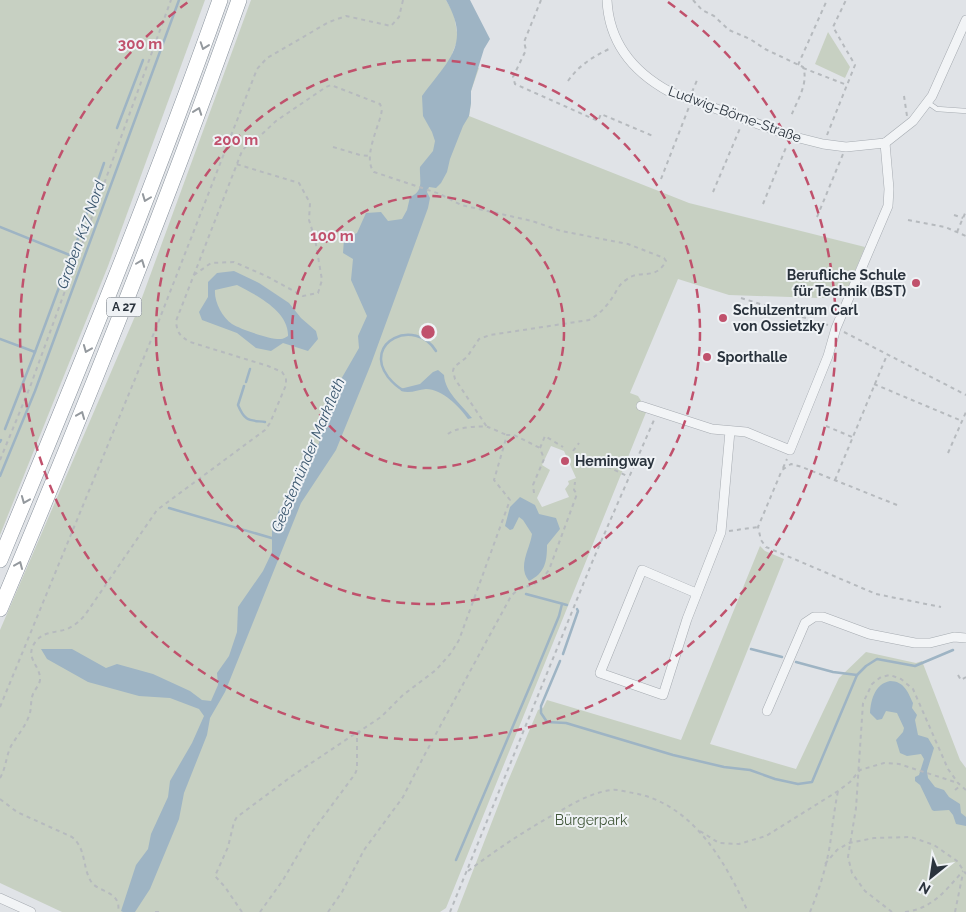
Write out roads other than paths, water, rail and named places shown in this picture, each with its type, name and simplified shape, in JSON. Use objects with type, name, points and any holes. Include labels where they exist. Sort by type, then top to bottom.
[{"type":"highway","name":"A 27","points":[[0,560],[102,315],[220,0]]},
{"type":"highway","name":"A 27","points":[[0,610],[69,447],[137,275],[239,0]]},
{"type":"street","name":"Ludwig-Börne-Straße","points":[[607,0],[608,13],[619,44],[637,70],[670,92],[791,136],[823,144],[846,148],[885,142]]},
{"type":"street","points":[[641,406],[703,426],[746,432],[790,450],[828,356],[836,328],[888,206],[889,189],[885,142],[908,125],[932,96],[966,20]]},
{"type":"street","points":[[696,593],[642,570],[600,673],[663,695],[696,593],[721,532],[730,431]]},
{"type":"street","points":[[767,711],[805,623],[814,617],[823,617],[869,634],[915,643],[930,643],[954,637],[966,638]]},
{"type":"street","points":[[0,898],[31,912]]},
{"type":"lane","points":[[927,102],[937,109],[966,111]]},
{"type":"water","points":[[446,0],[470,0],[490,39],[484,49],[471,91],[469,116],[463,126],[447,172],[441,183],[436,188],[429,187],[427,192],[430,198],[428,208],[371,364],[336,450],[301,503],[225,692],[210,718],[207,735],[184,793],[179,819],[150,889],[135,912],[123,912],[121,911],[136,865],[148,849],[151,834],[168,797],[170,781],[192,743],[204,716],[199,709],[170,698],[139,696],[88,682],[47,659],[41,649],[72,649],[106,668],[117,664],[153,674],[190,691],[202,700],[211,701],[218,685],[217,673],[229,656],[237,632],[238,607],[263,571],[272,552],[272,530],[279,510],[293,500],[297,484],[319,443],[324,420],[340,381],[359,348],[358,336],[367,316],[351,280],[353,259],[343,253],[344,239],[357,233],[366,213],[381,212],[388,221],[402,219],[407,210],[410,197],[418,191],[420,167],[433,151],[435,141],[423,116],[422,96],[447,62],[453,52],[456,41],[457,29]]},
{"type":"water","points":[[234,271],[259,283],[289,303],[301,318],[316,331],[318,339],[308,351],[283,343],[271,351],[256,348],[237,333],[202,320],[199,312],[208,297],[208,282],[217,273]],"holes":[[[237,285],[270,305],[283,319],[287,327],[288,336],[281,339],[263,336],[242,329],[228,321],[217,304],[215,290]]]},
{"type":"water","points":[[438,370],[444,375],[447,387],[454,398],[472,418],[468,419],[455,404],[438,392],[426,389],[410,392],[401,391],[400,389],[420,384]]},
{"type":"water","points":[[520,497],[535,505],[539,514],[556,518],[560,529],[547,545],[546,562],[542,571],[529,581],[524,570],[524,564],[532,534],[519,517],[513,529],[510,530],[505,526],[510,507]]},
{"type":"water","points":[[890,681],[899,683],[907,691],[913,703],[912,708],[917,715],[915,720],[918,735],[928,738],[934,748],[927,771],[928,778],[935,787],[944,790],[949,797],[960,804],[961,813],[966,817],[966,826],[956,824],[949,810],[932,810],[920,785],[915,781],[915,777],[919,775],[924,759],[921,754],[907,756],[900,753],[896,740],[904,728],[897,713],[886,711],[882,719],[877,720],[870,713],[871,703],[877,689]]},
{"type":"waterway","name":"Graben K17 Nord","points":[[0,476],[35,391],[179,0]]},
{"type":"waterway","points":[[117,128],[143,60]]},
{"type":"waterway","points":[[0,227],[72,256],[104,163]]},
{"type":"waterway","points":[[0,339],[35,352],[64,274]]},
{"type":"waterway","points":[[403,390],[388,377],[382,364],[382,353],[386,344],[394,338],[405,335],[416,336],[427,341],[436,351]]},
{"type":"waterway","points":[[5,429],[35,352]]},
{"type":"waterway","points":[[246,382],[250,369]]},
{"type":"waterway","points":[[244,386],[238,405],[243,415],[248,419],[265,422]]},
{"type":"waterway","name":"Geestemünder Markfleth","points":[[169,508],[275,539]]},
{"type":"waterway","points":[[526,594],[567,605]]},
{"type":"waterway","points":[[456,860],[533,679],[559,616],[562,604]]},
{"type":"waterway","points":[[563,654],[578,611],[577,609]]},
{"type":"waterway","points":[[751,649],[782,657]]},
{"type":"waterway","points":[[560,661],[541,706],[541,713],[547,722],[566,723],[673,755],[724,767],[750,770],[775,779],[798,784],[812,782],[857,675],[866,666],[877,659],[915,666],[953,650]]},
{"type":"waterway","points":[[796,662],[833,672],[857,675]]},
{"type":"place","name":"Berufliche Schule für Technik (BST)","points":[[916,283]]},
{"type":"place","name":"Schulzentrum Carl von Ossietzky","points":[[723,318]]},
{"type":"place","name":"Sporthalle","points":[[707,357]]},
{"type":"place","name":"Hemingway","points":[[565,461]]},
{"type":"park label","name":"Bürgerpark","points":[[591,820]]}]
